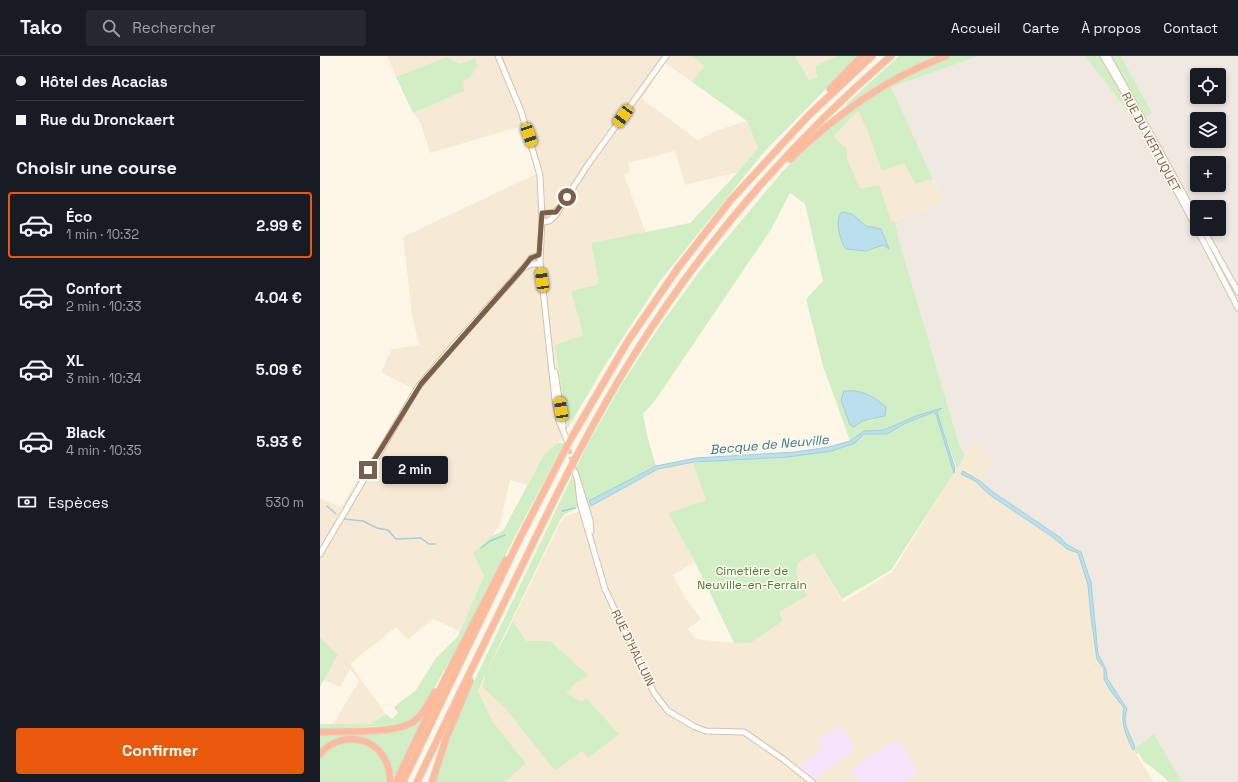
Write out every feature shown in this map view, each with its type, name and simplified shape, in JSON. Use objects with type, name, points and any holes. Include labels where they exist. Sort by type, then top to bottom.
[{"type":"highway","points":[[403,782],[518,542],[569,442],[632,334],[698,240],[783,137],[862,56]]},
{"type":"highway","points":[[748,181],[808,116],[872,56]]},
{"type":"highway","points":[[417,782],[568,470],[618,381],[646,336],[688,274],[752,194],[825,117],[891,56]]},
{"type":"highway","points":[[752,194],[816,134],[851,106],[897,77],[946,56]]},
{"type":"highway","points":[[396,782],[447,674],[510,551],[518,542]]},
{"type":"highway","points":[[432,782],[447,736],[488,635]]},
{"type":"highway","points":[[320,732],[386,729],[408,724],[422,713],[443,678],[447,674]]},
{"type":"highway","points":[[320,754],[329,745],[339,741],[356,739],[368,743],[377,748],[387,761],[390,782]]},
{"type":"main road","points":[[498,56],[518,105],[537,161],[541,180],[542,222],[539,255],[557,413],[567,440],[563,426],[550,345]]},
{"type":"main road","points":[[542,222],[553,218],[666,56]]},
{"type":"main road","name":"RUE DU VERTUQUET","points":[[1103,56],[1127,97],[1190,216]]},
{"type":"main road","name":"RUE DU VERTUQUET","points":[[1108,56],[1190,206]]},
{"type":"main road","points":[[542,213],[553,213],[561,206]]},
{"type":"main road","name":"RUE DU VERTUQUET","points":[[1201,236],[1238,308]]},
{"type":"main road","points":[[1207,236],[1238,292]]},
{"type":"main road","points":[[320,554],[418,387],[531,258],[539,255]]},
{"type":"main road","points":[[524,267],[531,264],[540,264]]},
{"type":"main road","name":"RUE D'HALLUIN","points":[[575,472],[578,483],[579,500],[592,540],[606,592],[657,697],[668,711],[695,727],[706,731],[744,732],[784,759],[812,782]]},
{"type":"shaded area","points":[[387,56],[691,56],[704,66],[692,82],[665,63],[642,99],[698,140],[718,130],[747,121],[758,148],[738,172],[685,185],[675,151],[628,163],[630,172],[624,175],[646,233],[591,243],[599,284],[571,291],[583,336],[555,345],[568,428],[558,443],[544,454],[527,485],[510,480],[500,525],[488,541],[473,553],[484,576],[460,631],[433,619],[408,640],[396,627],[350,664],[386,714],[370,724],[333,724],[359,681],[350,669],[340,687],[324,680],[338,655],[320,637],[320,498],[341,507],[413,389],[381,372],[392,349],[419,345],[412,315],[403,237],[536,174],[522,126],[430,153],[421,124],[413,113],[464,91],[460,64],[446,57],[396,77]]},
{"type":"shaded area","points":[[795,56],[838,57],[815,66],[817,79],[808,80]]},
{"type":"shaded area","points":[[979,56],[1085,56],[1101,74],[1143,96],[1121,56],[1238,56],[1238,782],[1184,782],[1181,780],[1154,734],[1135,748],[1125,725],[1124,704],[1107,678],[1107,671],[1098,654],[1091,582],[1087,567],[1077,549],[1066,544],[1061,538],[985,486],[980,481],[992,464],[975,440],[965,455],[960,447],[899,240],[895,220],[944,203],[891,87]]},
{"type":"shaded area","points":[[858,111],[869,134],[905,163],[915,184],[933,179],[944,203],[891,221],[860,190],[847,158],[832,137]]},
{"type":"shaded area","points":[[975,439],[992,464],[980,481],[963,472],[962,474],[975,481],[990,495],[1054,538],[1067,549],[1076,552],[1079,556],[1088,585],[1097,659],[1104,669],[1104,679],[1110,690],[1124,708],[1121,717],[1123,730],[1130,740],[1132,748],[1154,782],[505,782],[526,763],[493,722],[478,691],[560,523],[566,516],[582,510],[577,504],[656,465],[693,463],[706,500],[668,513],[798,563],[814,553],[843,602],[892,572]],"holes":[[[694,562],[734,642],[696,639],[688,629],[701,619],[684,596],[673,575]]]},
{"type":"shaded area","points":[[837,727],[841,727],[856,749],[815,779],[803,771],[801,764],[823,749],[817,740]]},
{"type":"shaded area","points":[[899,739],[918,773],[903,782],[859,782],[850,771],[865,761],[864,759]]},
{"type":"green space","points":[[691,56],[795,56],[809,80],[817,78],[815,66],[838,56],[858,56],[764,152],[660,281],[607,362],[568,428],[555,345],[583,335],[571,291],[599,284],[591,243],[690,223],[738,172],[758,148],[747,121],[692,82],[704,66]]},
{"type":"green space","points":[[899,56],[979,56],[891,87],[933,179],[915,184],[904,163],[882,171],[869,134],[858,111],[833,137],[847,149],[847,158],[860,189],[879,185],[891,221],[895,220],[899,240],[960,447],[965,455],[957,469],[937,412],[942,408],[899,423],[884,430],[864,431],[850,441],[823,366],[806,299],[823,281],[805,204],[790,193],[770,231],[654,402],[643,414],[648,439],[656,466],[565,514],[560,520],[478,691],[493,722],[526,763],[505,782],[435,782],[449,738],[466,698],[586,447],[623,382],[659,327],[701,269],[782,172],[805,148],[851,110],[846,104]],"holes":[[[841,400],[874,420],[862,421],[854,427]]]},
{"type":"green space","points":[[1085,56],[1121,56],[1152,113],[1136,121]]},
{"type":"green space","points":[[446,57],[460,64],[475,58],[477,66],[470,78],[463,81],[464,91],[413,113],[396,77]]},
{"type":"green space","name":"Cimetière de Neuville-en-Ferrain","points":[[934,412],[936,414],[954,473],[891,570],[842,599],[814,553],[798,563],[796,574],[807,596],[779,612],[783,621],[750,643],[734,643],[695,561],[668,513],[706,500],[693,463],[745,458],[788,457],[832,451],[855,443],[864,434],[892,431],[906,423]]},
{"type":"green space","points":[[558,443],[564,443],[452,657],[421,711],[407,722],[399,725],[320,729],[320,724],[370,724],[386,714],[392,719],[398,713],[394,707],[416,690],[436,658],[458,636],[484,576],[473,553],[492,536],[503,531],[544,454]]},
{"type":"green space","points":[[513,621],[526,641],[550,641],[589,676],[577,682],[566,693],[581,702],[586,698],[619,734],[588,758],[582,751],[555,771],[505,708],[483,687],[485,675]]},
{"type":"green space","points":[[320,637],[338,655],[320,687]]},
{"type":"green space","points":[[422,717],[423,719],[396,775],[392,774],[388,759],[379,748],[342,738],[330,742],[320,750],[320,734],[383,732]]},
{"type":"green space","points":[[1154,734],[1181,780],[1184,782],[1169,782],[1143,761],[1139,753],[1136,754],[1133,750]]},
{"type":"green space","points":[[353,742],[368,747],[378,756],[385,767],[387,782],[320,782],[320,758],[327,751],[335,747]]},
{"type":"water","points":[[842,212],[852,214],[866,226],[881,229],[889,249],[883,245],[866,251],[846,249],[842,241],[838,225],[838,220]]},
{"type":"water","points":[[844,391],[861,392],[876,400],[886,407],[885,416],[862,421],[854,427],[850,425],[841,400]]},
{"type":"water","points":[[942,408],[937,412],[955,468],[954,473],[936,414],[934,412],[906,423],[887,434],[864,434],[855,443],[832,451],[788,457],[694,462],[658,469],[591,506],[589,501],[656,466],[696,458],[795,452],[829,447],[850,441],[864,431],[884,430],[916,416]]},
{"type":"water","points":[[963,471],[980,481],[993,492],[1061,538],[1066,544],[1081,552],[1091,582],[1098,654],[1106,669],[1107,678],[1127,709],[1125,720],[1135,748],[1133,750],[1123,724],[1124,708],[1110,690],[1104,679],[1104,669],[1097,659],[1088,585],[1078,553],[1067,549],[1054,538],[990,495],[975,481],[961,474]]},
{"type":"waterway","name":"Becque de Neuville","points":[[327,506],[336,514]]},
{"type":"waterway","name":"Becque de Neuville","points":[[562,511],[575,508]]},
{"type":"waterway","name":"Becque de Neuville","points":[[344,519],[363,521],[377,528],[388,530],[396,539],[421,538],[429,544],[436,544]]},
{"type":"waterway","name":"Becque de Neuville","points":[[481,548],[490,541],[505,535]]},
{"type":"tunnel","points":[[567,442],[575,472]]},
{"type":"route","points":[[368,470],[421,384],[451,348],[524,267],[529,259],[539,255],[542,213],[556,212],[567,197]]}]
